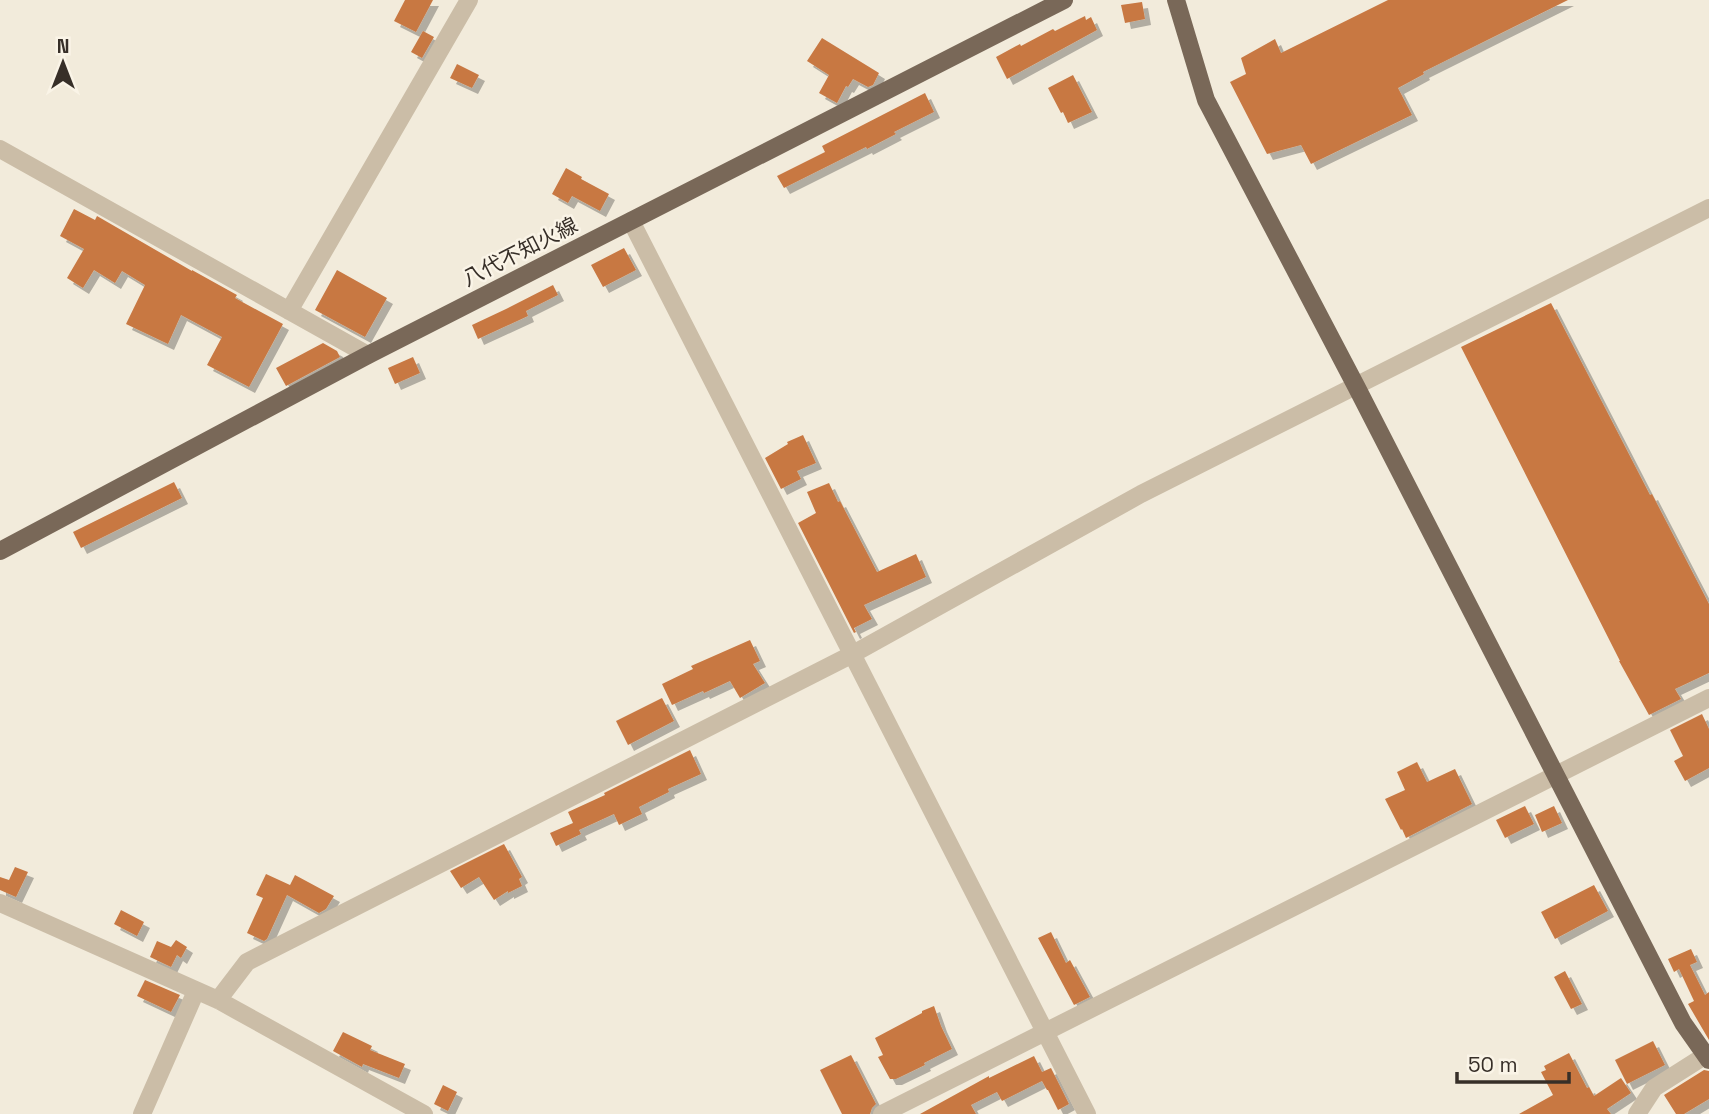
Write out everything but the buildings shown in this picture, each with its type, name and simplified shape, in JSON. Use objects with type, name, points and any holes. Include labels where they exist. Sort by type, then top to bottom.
[{"type":"main road","name":"八代不知火線","points":[[0,551],[368,355],[1064,0]]},
{"type":"main road","points":[[1176,0],[1206,100],[1683,1023],[1708,1056]]},
{"type":"street","points":[[289,311],[468,0]]},
{"type":"street","points":[[0,149],[368,355]]},
{"type":"street","points":[[218,1000],[247,962],[851,655],[1141,494],[1709,208]]},
{"type":"street","points":[[631,221],[1087,1114]]},
{"type":"street","points":[[882,1114],[1709,698]]},
{"type":"street","points":[[0,903],[218,1000],[424,1114]]},
{"type":"street","points":[[142,1114],[196,991]]},
{"type":"street","points":[[1637,1114],[1654,1088],[1708,1056]]}]
